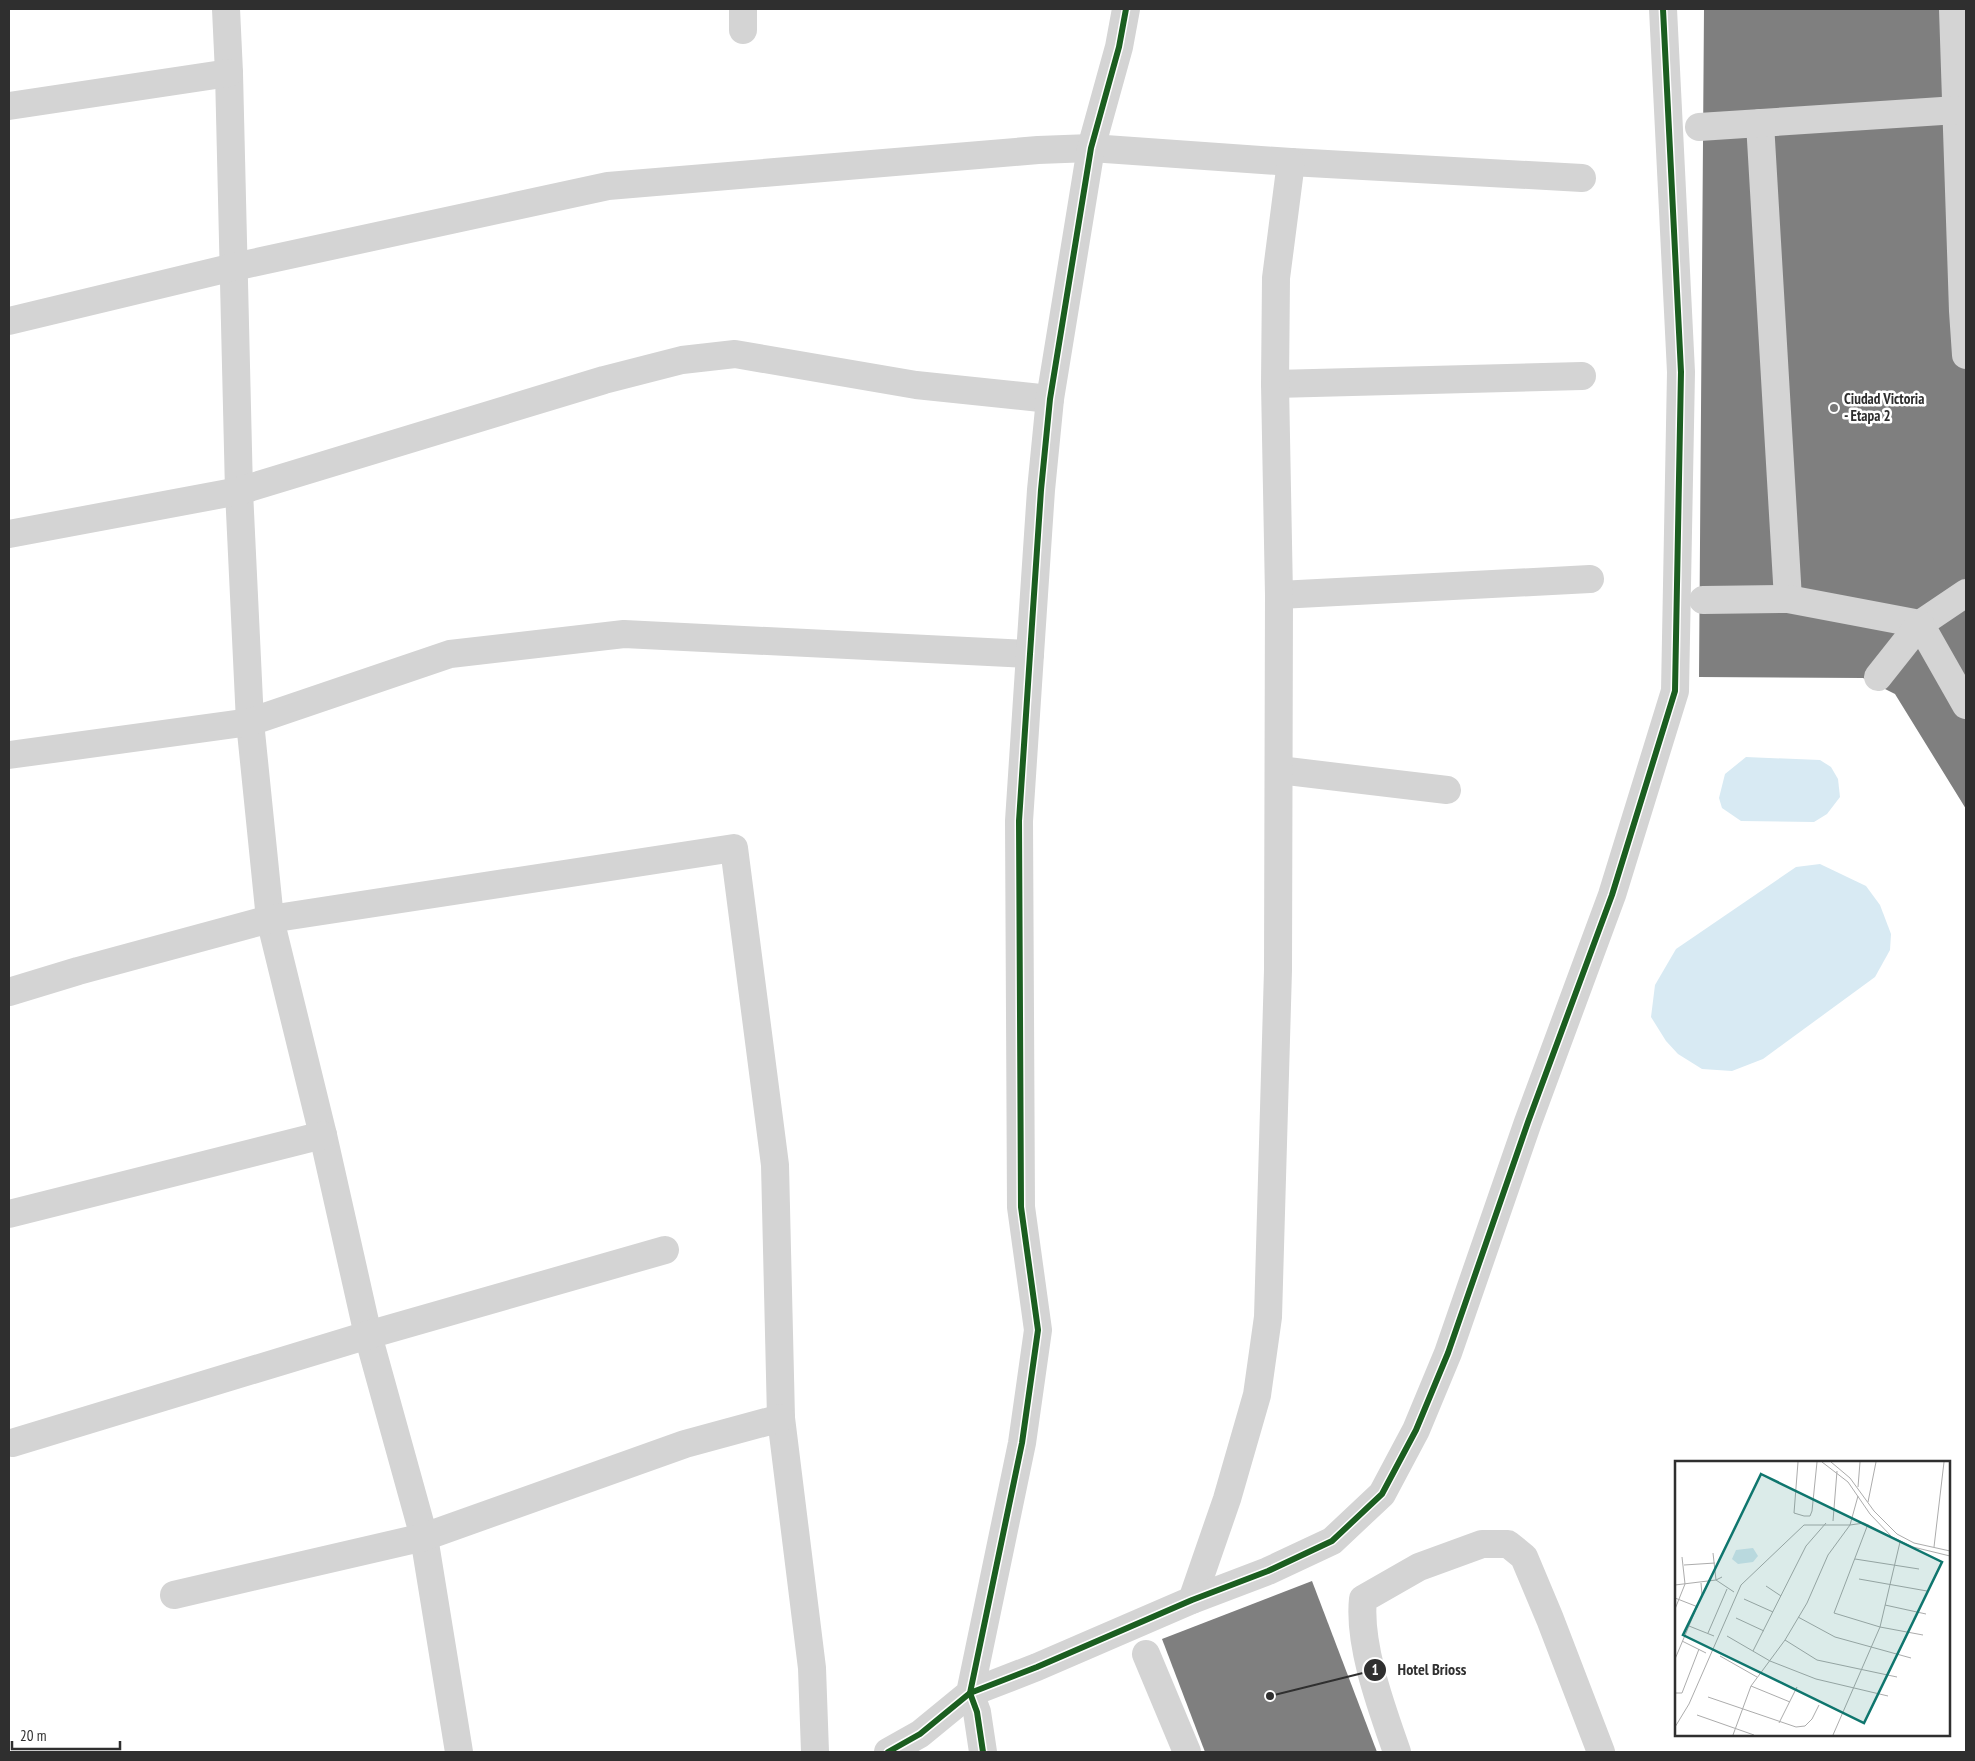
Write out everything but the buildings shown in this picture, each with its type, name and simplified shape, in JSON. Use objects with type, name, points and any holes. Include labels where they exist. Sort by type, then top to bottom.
[{"type":"street","points":[[226,9],[239,491],[250,722],[270,919],[323,1135],[368,1335],[424,1537],[460,1752]]},
{"type":"street","points":[[983,1752],[977,1712],[970,1692],[1022,1443],[1038,1330],[1021,1207],[1019,821],[1041,490],[1050,399],[1090,148],[1119,47],[1126,9]]},
{"type":"street","points":[[888,1752],[920,1734],[970,1692],[1037,1667],[1192,1600],[1268,1572],[1332,1542],[1382,1494],[1416,1430],[1448,1353],[1528,1122],[1612,896],[1675,691],[1681,372],[1663,9]]},
{"type":"street","points":[[1954,9],[1966,355]]},
{"type":"street","points":[[9,106],[229,73]]},
{"type":"street","points":[[1699,127],[1957,110]]},
{"type":"street","points":[[1760,123],[1788,599]]},
{"type":"street","points":[[9,321],[234,267],[608,186],[1038,150],[1090,148],[1291,162],[1582,178]]},
{"type":"street","points":[[1192,1600],[1227,1499],[1257,1395],[1268,1317],[1278,970],[1279,595],[1275,384],[1276,278],[1291,162]]},
{"type":"street","points":[[9,534],[239,491],[594,383],[682,360],[735,354],[916,385],[1050,399]]},
{"type":"street","points":[[1275,384],[1582,376]]},
{"type":"street","points":[[1279,595],[1590,579]]},
{"type":"street","points":[[1878,677],[1920,624],[1966,593]]},
{"type":"street","points":[[1703,600],[1788,599],[1920,624],[1966,705]]},
{"type":"street","points":[[9,755],[250,722],[450,654],[624,634],[1030,654]]},
{"type":"street","points":[[1278,770],[1446,790]]},
{"type":"street","points":[[9,992],[78,971],[270,919],[734,848],[774,1165],[780,1418],[812,1668],[815,1752]]},
{"type":"street","points":[[9,1214],[323,1135]]},
{"type":"street","points":[[12,1443],[368,1335],[664,1250]]},
{"type":"street","points":[[174,1595],[424,1537],[686,1444],[780,1418]]},
{"type":"street","points":[[1397,1752],[1384,1716],[1366,1649],[1361,1618],[1363,1600],[1419,1567],[1482,1544],[1508,1544],[1524,1557],[1550,1618],[1600,1752]]},
{"type":"street","points":[[1146,1654],[1186,1752]]},
{"type":"shaded area","points":[[1746,757],[1820,760],[1831,767],[1838,779],[1840,797],[1827,814],[1814,822],[1741,821],[1722,808],[1719,798],[1725,774]]},
{"type":"shaded area","points":[[1820,864],[1866,886],[1880,905],[1891,934],[1890,950],[1875,977],[1763,1059],[1732,1071],[1702,1069],[1678,1054],[1666,1041],[1651,1017],[1655,985],[1676,949],[1796,867]]},
{"type":"cycle path","points":[[888,1752],[920,1734],[970,1693],[1022,1443],[1038,1330],[1021,1207],[1019,821],[1030,654],[1041,490],[1050,399],[1091,148],[1119,47],[1126,9]]},
{"type":"cycle path","points":[[983,1752],[977,1712],[970,1693],[1037,1667],[1192,1600],[1268,1571],[1332,1541],[1382,1494],[1416,1430],[1448,1353],[1528,1122],[1612,895],[1675,691],[1681,372],[1663,9]]},
{"type":"place","name":"Ciudad Victoria - Etapa 2","points":[[1834,408]]},
{"type":"place","name":"Hotel Brioss","points":[[1270,1696]]}]
